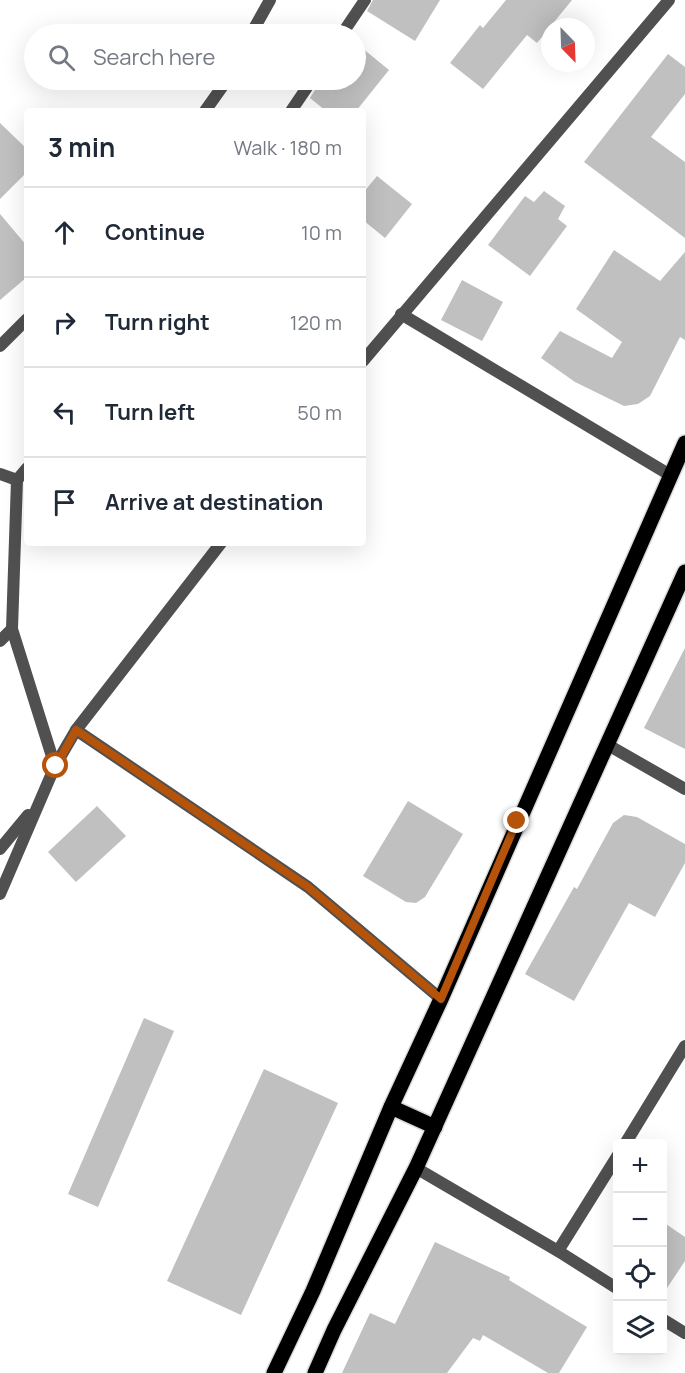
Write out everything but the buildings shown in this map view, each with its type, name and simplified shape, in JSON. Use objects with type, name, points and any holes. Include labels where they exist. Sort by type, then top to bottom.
[{"type":"main road","points":[[274,1373],[313,1291],[391,1107],[441,999],[685,443]]},
{"type":"main road","points":[[315,1373],[333,1330],[435,1127],[685,572]]},
{"type":"main road","points":[[391,1107],[435,1127]]},
{"type":"street","points":[[257,24],[270,0]]},
{"type":"street","points":[[349,24],[365,0]]},
{"type":"street","points":[[366,357],[669,0]]},
{"type":"street","points":[[207,108],[220,90]]},
{"type":"street","points":[[293,108],[305,90]]},
{"type":"street","points":[[401,314],[670,475]]},
{"type":"street","points":[[0,346],[24,322]]},
{"type":"street","points":[[24,472],[17,480],[12,629],[56,766]]},
{"type":"street","points":[[0,474],[17,480]]},
{"type":"street","points":[[0,894],[38,802],[76,730],[219,546]]},
{"type":"street","points":[[0,640],[12,629]]},
{"type":"street","points":[[76,730],[308,887],[441,999]]},
{"type":"street","points":[[608,745],[685,789]]},
{"type":"street","points":[[0,849],[38,802]]},
{"type":"street","points":[[627,1139],[685,1046]]},
{"type":"street","points":[[558,1251],[613,1163]]},
{"type":"street","points":[[416,1168],[613,1286]]},
{"type":"street","points":[[667,1321],[685,1333]]},
{"type":"route","points":[[56,766],[76,730],[308,887],[441,999],[517,821]]}]
